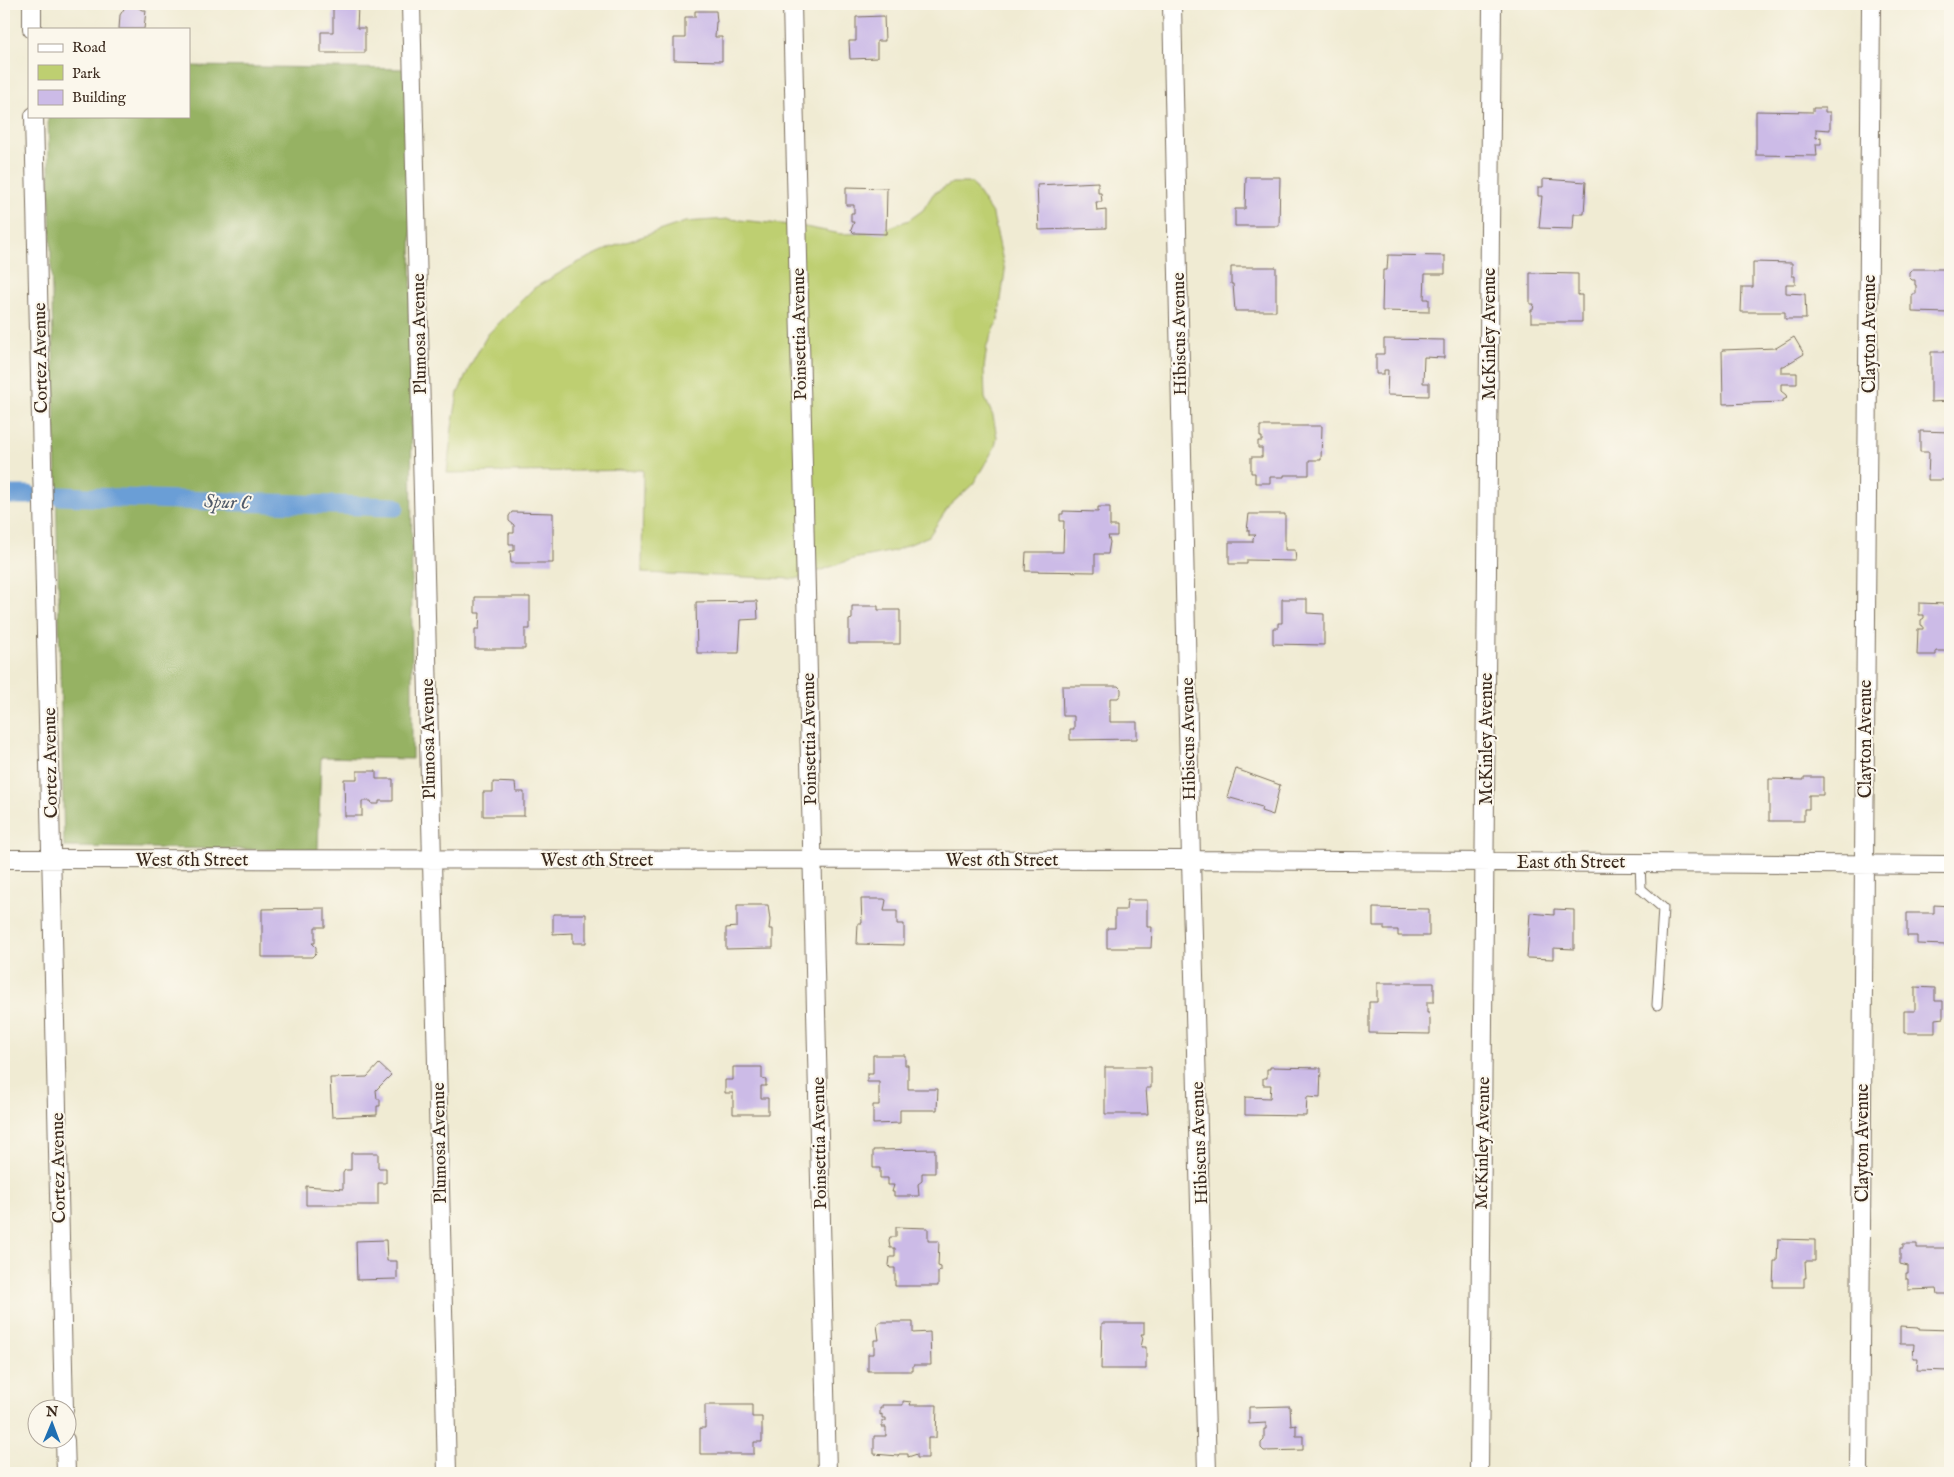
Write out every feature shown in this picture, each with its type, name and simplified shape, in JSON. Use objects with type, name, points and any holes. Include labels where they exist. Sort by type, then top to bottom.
[{"type":"street","points":[[32,4],[32,28]]},
{"type":"street","name":"Plumosa Avenue","points":[[411,4],[447,1473]]},
{"type":"street","name":"Poinsettia Avenue","points":[[792,4],[827,1473]]},
{"type":"street","name":"Hibiscus Avenue","points":[[1172,4],[1191,860],[1208,1473]]},
{"type":"street","name":"McKinley Avenue","points":[[1479,1473],[1492,4]]},
{"type":"street","name":"Clayton Avenue","points":[[1859,1473],[1871,4]]},
{"type":"street","name":"Cortez Avenue","points":[[34,118],[64,1400]]},
{"type":"street","name":"West 6th Street","points":[[4,859],[1191,860]]},
{"type":"street","name":"East 6th Street","points":[[1191,860],[1950,865]]},
{"type":"street","points":[[65,1450],[66,1473]]},
{"type":"lane","points":[[1640,863],[1641,889],[1663,908],[1657,1005]]},
{"type":"green space","points":[[190,66],[411,69],[412,759],[321,757],[318,850],[64,847],[48,118],[190,118]]},
{"type":"green space","points":[[952,183],[972,183],[993,215],[1005,271],[998,321],[987,345],[984,369],[985,398],[993,416],[997,437],[995,447],[973,484],[949,506],[929,536],[894,551],[853,559],[796,579],[642,573],[643,470],[447,473],[458,393],[471,364],[488,334],[534,288],[577,263],[612,247],[685,222],[729,219],[800,226],[841,234],[874,233],[909,220],[923,210],[933,194]]},
{"type":"building","points":[[127,4],[132,4],[142,10],[146,10],[144,28],[119,28],[120,15]]},
{"type":"building","points":[[333,6],[358,6],[357,28],[365,28],[365,53],[321,53],[321,32],[333,32]]},
{"type":"building","points":[[695,11],[716,11],[715,37],[722,37],[722,61],[674,60],[674,38],[685,38],[685,17],[695,17]]},
{"type":"building","points":[[884,16],[885,41],[877,41],[877,58],[850,59],[849,41],[856,41],[856,17]]},
{"type":"building","points":[[1813,108],[1825,108],[1825,112],[1830,112],[1830,130],[1816,129],[1816,138],[1821,137],[1821,144],[1816,144],[1817,156],[1756,155],[1756,111],[1813,112]]},
{"type":"building","points":[[1246,177],[1280,177],[1279,226],[1235,226],[1235,209],[1245,209]]},
{"type":"building","points":[[1543,179],[1586,182],[1584,214],[1574,214],[1573,229],[1539,228],[1542,196],[1538,196],[1538,187],[1543,187]]},
{"type":"building","points":[[1098,182],[1098,193],[1101,193],[1102,202],[1096,202],[1097,211],[1106,210],[1106,228],[1039,230],[1037,185]]},
{"type":"building","points":[[846,187],[887,188],[886,234],[854,233],[851,230],[854,222],[851,222],[851,213],[854,213],[854,205],[846,205]]},
{"type":"building","points":[[1388,255],[1445,256],[1445,274],[1425,274],[1424,299],[1429,299],[1429,312],[1382,311],[1383,270],[1387,270]]},
{"type":"building","points":[[1753,262],[1792,263],[1792,276],[1795,276],[1795,284],[1786,284],[1786,293],[1805,294],[1806,319],[1785,319],[1785,312],[1741,312],[1742,287],[1753,287]]},
{"type":"building","points":[[1231,267],[1276,267],[1276,311],[1235,311],[1233,284],[1231,284]]},
{"type":"building","points":[[1912,269],[1948,269],[1950,313],[1912,312],[1912,294],[1916,294],[1916,285],[1915,280],[1909,277],[1909,272]]},
{"type":"building","points":[[1530,273],[1578,274],[1578,295],[1582,295],[1582,322],[1531,322],[1531,310],[1533,310],[1534,304],[1530,304]]},
{"type":"building","points":[[1794,337],[1804,354],[1781,366],[1781,373],[1797,373],[1797,384],[1781,384],[1781,391],[1787,398],[1783,402],[1723,404],[1722,350],[1776,348]]},
{"type":"building","points":[[1384,339],[1444,340],[1444,358],[1424,357],[1423,383],[1429,383],[1429,396],[1387,395],[1388,370],[1384,370],[1384,374],[1376,374],[1376,354],[1384,354]]},
{"type":"building","points":[[1931,352],[1950,352],[1950,401],[1931,402]]},
{"type":"building","points":[[1260,426],[1322,426],[1321,460],[1309,460],[1309,475],[1270,477],[1270,483],[1255,483],[1255,473],[1251,473],[1251,457],[1262,457],[1262,448],[1258,448],[1258,441],[1262,441]]},
{"type":"building","points":[[1920,431],[1950,432],[1950,480],[1928,480],[1929,452],[1920,452]]},
{"type":"building","points":[[1098,507],[1110,507],[1110,526],[1117,526],[1117,536],[1108,536],[1110,542],[1108,554],[1095,554],[1095,572],[1025,571],[1026,552],[1063,552],[1064,521],[1060,521],[1060,514],[1063,514],[1063,511],[1098,512]]},
{"type":"building","points":[[512,512],[553,513],[553,563],[511,563],[510,551],[514,551],[514,544],[509,544],[509,533],[514,533],[514,525],[509,521],[509,516]]},
{"type":"building","points":[[1249,514],[1285,514],[1285,550],[1295,550],[1296,561],[1247,560],[1247,564],[1229,564],[1229,542],[1253,542],[1253,538],[1256,535],[1249,535],[1249,530],[1247,530]]},
{"type":"building","points":[[475,597],[530,597],[530,629],[525,629],[525,649],[475,649],[475,629],[479,629],[480,613],[475,613]]},
{"type":"building","points":[[1946,597],[1950,597],[1950,651],[1936,651],[1936,655],[1917,655],[1918,629],[1923,629],[1921,620],[1924,618],[1924,615],[1919,615],[1919,603],[1946,604]]},
{"type":"building","points":[[1282,599],[1307,599],[1307,613],[1324,614],[1324,645],[1273,644],[1273,628],[1278,628],[1278,623],[1282,623]]},
{"type":"building","points":[[757,601],[758,619],[741,620],[739,653],[697,653],[696,602]]},
{"type":"building","points":[[852,606],[878,606],[878,610],[900,610],[900,644],[849,644],[849,620],[852,619]]},
{"type":"building","points":[[1062,686],[1118,686],[1121,689],[1121,694],[1118,698],[1110,698],[1110,722],[1137,722],[1137,739],[1070,740],[1070,729],[1074,729],[1074,716],[1063,716]]},
{"type":"building","points":[[1236,769],[1280,785],[1273,815],[1261,811],[1262,807],[1227,797]]},
{"type":"building","points":[[357,771],[376,771],[376,779],[393,779],[393,801],[379,801],[379,804],[372,804],[371,801],[362,801],[362,816],[345,816],[344,779],[357,779]]},
{"type":"building","points":[[1804,777],[1823,777],[1823,795],[1809,795],[1809,809],[1804,809],[1804,821],[1769,821],[1769,779],[1804,780]]},
{"type":"building","points":[[493,782],[515,783],[516,792],[524,792],[524,816],[483,816],[483,792],[493,792]]},
{"type":"building","points":[[861,899],[884,899],[886,900],[884,911],[897,911],[897,924],[904,924],[904,945],[857,944],[858,923],[862,923]]},
{"type":"building","points":[[1127,900],[1147,900],[1147,927],[1152,927],[1151,948],[1107,948],[1107,928],[1115,928],[1115,910],[1126,910]]},
{"type":"building","points":[[737,905],[768,905],[769,929],[773,929],[773,948],[726,949],[726,928],[737,927]]},
{"type":"building","points":[[1934,905],[1950,906],[1950,937],[1947,937],[1947,945],[1917,944],[1917,936],[1907,936],[1907,913],[1934,913]]},
{"type":"building","points":[[325,908],[325,927],[315,927],[315,943],[312,943],[316,947],[316,953],[312,957],[262,957],[262,909]]},
{"type":"building","points":[[1373,908],[1429,909],[1429,936],[1398,936],[1398,930],[1384,930],[1384,926],[1373,926]]},
{"type":"building","points":[[1554,909],[1574,910],[1574,949],[1553,948],[1553,959],[1527,958],[1530,913],[1554,915]]},
{"type":"building","points":[[553,914],[586,914],[586,943],[573,943],[573,933],[553,934]]},
{"type":"building","points":[[1377,983],[1434,983],[1434,1002],[1427,1002],[1430,1034],[1369,1033],[1369,1002],[1377,1002]]},
{"type":"building","points":[[1915,987],[1935,988],[1935,1001],[1943,1001],[1943,1018],[1935,1019],[1935,1033],[1904,1033],[1904,1011],[1915,1011]]},
{"type":"building","points":[[873,1055],[905,1055],[905,1065],[908,1065],[908,1089],[938,1089],[937,1110],[900,1110],[900,1123],[873,1124],[873,1105],[879,1105],[879,1082],[867,1082],[867,1074],[873,1074]]},
{"type":"building","points":[[379,1064],[391,1075],[376,1090],[377,1099],[380,1099],[380,1106],[377,1106],[377,1115],[332,1117],[330,1078],[367,1077]]},
{"type":"building","points":[[733,1067],[762,1067],[762,1079],[766,1080],[766,1086],[761,1086],[761,1098],[768,1098],[768,1114],[733,1114],[733,1093],[725,1093],[725,1080],[733,1080]]},
{"type":"building","points":[[1105,1067],[1151,1067],[1151,1088],[1146,1088],[1148,1114],[1105,1114]]},
{"type":"building","points":[[1270,1067],[1321,1068],[1320,1098],[1307,1097],[1306,1116],[1245,1115],[1245,1097],[1270,1098],[1271,1085],[1263,1085],[1263,1078],[1267,1078],[1267,1069],[1270,1069]]},
{"type":"building","points":[[935,1149],[935,1173],[922,1173],[922,1181],[918,1184],[919,1196],[894,1196],[894,1192],[892,1192],[894,1185],[888,1185],[888,1178],[880,1178],[880,1168],[873,1168],[873,1150]]},
{"type":"building","points":[[351,1153],[378,1153],[378,1168],[386,1168],[386,1183],[378,1183],[378,1205],[306,1205],[306,1186],[343,1189],[343,1173],[345,1170],[351,1170]]},
{"type":"building","points":[[896,1227],[928,1228],[928,1241],[939,1241],[938,1266],[941,1267],[941,1271],[938,1272],[938,1286],[895,1286],[895,1268],[890,1268],[889,1265],[890,1257],[895,1257],[895,1248],[890,1248],[889,1240],[890,1237],[896,1237]]},
{"type":"building","points":[[1778,1239],[1815,1240],[1815,1261],[1805,1261],[1806,1278],[1804,1278],[1804,1287],[1773,1287],[1774,1261],[1777,1261]]},
{"type":"building","points":[[386,1240],[387,1261],[397,1261],[397,1279],[357,1280],[356,1241]]},
{"type":"building","points":[[1903,1244],[1917,1244],[1917,1248],[1950,1248],[1950,1294],[1938,1294],[1937,1289],[1908,1290],[1906,1273],[1908,1273],[1908,1266],[1900,1264],[1900,1248],[1903,1248]]},
{"type":"building","points":[[879,1322],[913,1322],[913,1333],[930,1332],[931,1365],[913,1365],[913,1371],[868,1371],[868,1354],[874,1354],[874,1340],[879,1340],[877,1325]]},
{"type":"building","points":[[1102,1323],[1144,1323],[1144,1334],[1141,1334],[1143,1338],[1141,1347],[1146,1347],[1146,1369],[1101,1369]]},
{"type":"building","points":[[1900,1326],[1950,1330],[1950,1371],[1917,1370],[1918,1358],[1913,1358],[1914,1344],[1900,1344]]},
{"type":"building","points":[[903,1401],[911,1402],[910,1405],[937,1405],[936,1438],[928,1438],[928,1458],[917,1458],[917,1454],[908,1457],[908,1454],[899,1454],[898,1456],[874,1454],[874,1436],[886,1436],[886,1427],[882,1427],[882,1421],[886,1421],[886,1418],[882,1418],[882,1414],[880,1415],[880,1408],[882,1408],[882,1405],[903,1405]]},
{"type":"building","points":[[705,1405],[752,1405],[752,1417],[762,1417],[762,1442],[754,1442],[754,1454],[700,1454],[700,1428],[705,1428]]},
{"type":"building","points":[[1290,1406],[1291,1426],[1296,1425],[1296,1436],[1303,1436],[1303,1450],[1264,1451],[1261,1448],[1261,1443],[1264,1440],[1266,1423],[1249,1424],[1249,1407]]},
{"type":"waterway","name":"Spur C","points":[[4,495],[29,495]]},
{"type":"waterway","name":"Spur C","points":[[59,496],[395,507]]}]
